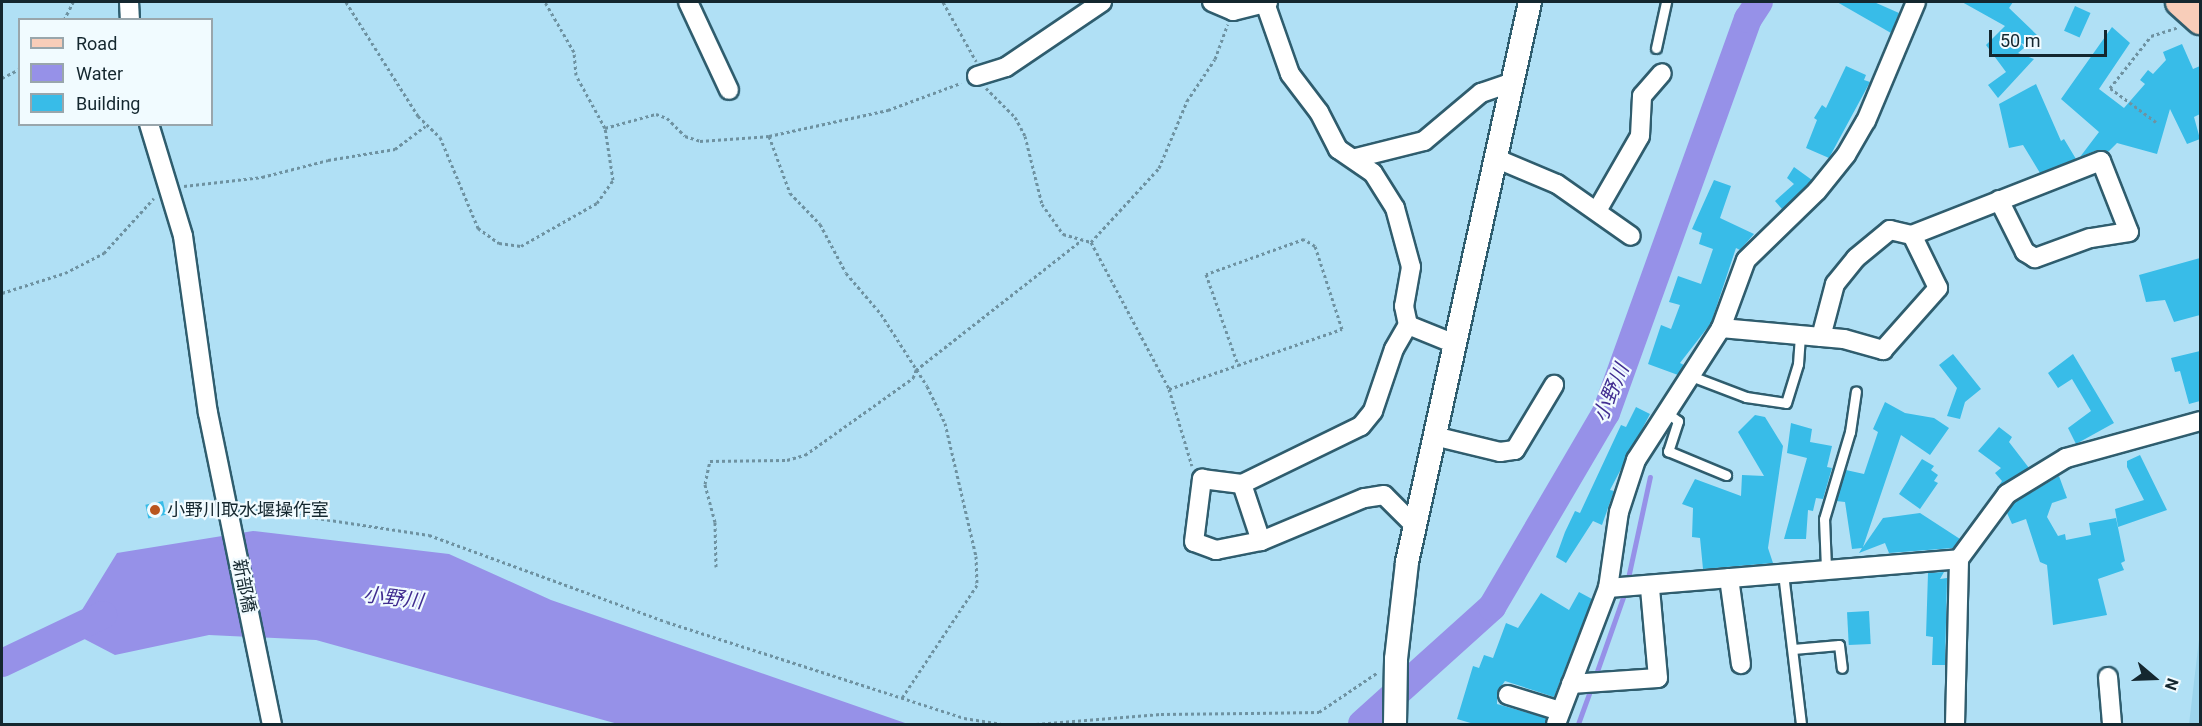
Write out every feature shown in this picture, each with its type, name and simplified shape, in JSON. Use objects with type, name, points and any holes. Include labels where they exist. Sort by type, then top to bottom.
[{"type":"street","points":[[129,2],[130,18]]},
{"type":"street","points":[[688,2],[729,90]]},
{"type":"street","points":[[977,76],[1006,67],[1102,2]]},
{"type":"street","points":[[1212,2],[1233,11],[1266,2],[1290,74],[1319,112],[1338,149],[1356,159],[1373,173],[1395,208],[1411,267],[1404,306],[1408,325],[1394,349],[1372,411],[1361,426],[1242,484],[1202,479],[1194,542],[1216,550],[1261,541],[1364,498],[1384,495],[1414,525]]},
{"type":"street","points":[[1395,724],[1396,659],[1414,525],[1530,2]]},
{"type":"street","points":[[1508,695],[1558,718],[1571,684],[1620,588],[1619,512],[1636,460],[1721,328],[1746,260],[1817,191],[1846,155],[1866,121],[1916,2]]},
{"type":"street","points":[[1598,209],[1640,136],[1642,96],[1662,73]]},
{"type":"street","points":[[1356,159],[1424,141],[1481,93],[1513,82]]},
{"type":"street","name":"新部橋","points":[[150,126],[183,236],[208,413],[272,724]]},
{"type":"street","points":[[1495,158],[1533,172],[1598,209],[1631,236]]},
{"type":"street","points":[[1821,337],[1835,284],[1856,258],[1882,233],[1899,230],[1912,234],[2101,160],[2129,232],[2090,238],[2035,258],[2025,252],[1999,200]]},
{"type":"street","points":[[1721,328],[1800,337],[1821,337],[1883,350],[1938,288],[1912,234]]},
{"type":"street","points":[[1408,325],[1455,344]]},
{"type":"street","points":[[1434,436],[1500,452],[1515,450],[1554,385]]},
{"type":"street","points":[[1955,724],[1959,559],[2007,494],[2034,475],[2066,458],[2200,421]]},
{"type":"street","points":[[1242,484],[1261,541]]},
{"type":"street","points":[[1620,588],[1650,588],[1826,568],[1959,559]]},
{"type":"street","points":[[1729,578],[1741,664]]},
{"type":"street","points":[[1571,684],[1658,678],[1650,588]]},
{"type":"street","points":[[2108,677],[2112,724]]},
{"type":"lane","points":[[1656,48],[1666,2]]},
{"type":"lane","points":[[1691,376],[1746,398],[1786,403],[1798,364],[1800,337]]},
{"type":"lane","points":[[1826,568],[1824,519],[1850,432],[1856,391]]},
{"type":"lane","points":[[1666,412],[1678,421],[1668,452],[1726,475]]},
{"type":"lane","points":[[1783,573],[1801,724]]},
{"type":"lane","points":[[1793,649],[1839,645],[1842,668]]},
{"type":"path","points":[[65,18],[73,2]]},
{"type":"path","points":[[346,2],[425,126],[440,137],[478,228],[499,243],[521,246],[607,194],[613,160],[605,128],[576,75],[574,52],[545,2]]},
{"type":"path","points":[[943,2],[976,63],[977,76],[1015,117],[1042,204],[1063,234],[1091,242],[1169,389],[1188,460],[1202,479]]},
{"type":"path","points":[[1091,242],[1159,168],[1187,101],[1215,59],[1233,11]]},
{"type":"path","points":[[2156,122],[2110,88],[2151,36],[2177,28],[2191,12]]},
{"type":"path","points":[[2,78],[18,70]]},
{"type":"path","points":[[605,128],[656,114],[667,118],[685,136],[700,141],[769,135],[888,110],[977,76]]},
{"type":"path","points":[[2,293],[65,273],[104,253],[146,205],[168,188],[262,177],[396,149],[425,126]]},
{"type":"path","points":[[769,135],[790,194],[820,224],[846,273],[880,314],[916,370],[945,423],[978,571],[972,595],[901,699]]},
{"type":"path","points":[[716,567],[716,522],[705,484],[710,460],[787,460],[805,455],[913,378],[916,370],[1083,239]]},
{"type":"path","points":[[1169,389],[1342,329],[1315,246],[1304,239],[1206,274],[1238,365]]},
{"type":"path","points":[[229,509],[429,535],[667,622],[901,699],[1001,724]]},
{"type":"path","points":[[1036,724],[1161,714],[1319,712],[1396,659]]},
{"type":"shaded area","points":[[2200,631],[2200,724],[2189,724]]},
{"type":"water","points":[[253,531],[449,554],[551,600],[908,724],[618,724],[316,640],[209,635],[115,655],[69,631],[117,553]]},
{"type":"building","points":[[1837,2],[1874,2],[1899,13],[1891,33]]},
{"type":"building","points":[[1962,2],[2013,2],[2009,8],[2037,35],[2026,45],[2021,43],[2024,48],[2018,53],[2034,59],[1998,98],[1988,85],[2006,72],[1986,45],[2005,26]]},
{"type":"building","points":[[2075,6],[2091,13],[2080,38],[2064,31]]},
{"type":"building","points":[[2112,27],[2130,43],[2099,89],[2124,108],[2145,84],[2140,80],[2148,70],[2153,74],[2166,60],[2163,52],[2182,44],[2193,69],[2200,66],[2200,114],[2194,117],[2200,139],[2187,144],[2170,109],[2157,154],[2117,143],[2108,152],[2097,150],[2080,157],[2099,132],[2061,99]]},
{"type":"building","points":[[1846,66],[1866,75],[1864,80],[1870,82],[1829,158],[1806,148],[1817,120],[1814,118],[1822,105],[1826,108]]},
{"type":"building","points":[[2036,84],[2061,141],[2064,139],[2076,159],[2040,173],[2023,145],[2009,148],[1999,104]]},
{"type":"building","points":[[1794,167],[1812,180],[1782,209],[1775,201],[1794,184],[1787,178]]},
{"type":"building","points":[[1714,180],[1731,186],[1720,218],[1754,234],[1740,250],[1736,248],[1711,323],[1680,363],[1684,365],[1678,375],[1648,364],[1661,325],[1671,329],[1680,305],[1669,302],[1678,276],[1701,284],[1713,249],[1699,244],[1702,233],[1692,229]]},
{"type":"building","points":[[2200,258],[2200,315],[2174,322],[2165,300],[2146,302],[2139,275]]},
{"type":"building","points":[[2200,351],[2200,401],[2189,404],[2180,371],[2175,372],[2171,358]]},
{"type":"building","points":[[1953,354],[1981,389],[1965,402],[1960,419],[1947,416],[1957,388],[1939,365]]},
{"type":"building","points":[[2073,354],[2114,423],[2076,444],[2068,428],[2091,411],[2072,379],[2058,388],[2048,373]]},
{"type":"building","points":[[1885,402],[1905,413],[1934,418],[1949,428],[1930,455],[1901,435],[1863,547],[1883,518],[1920,513],[1960,539],[1953,548],[1889,553],[1885,543],[1859,553],[1862,548],[1852,549],[1845,502],[1836,501],[1846,470],[1864,474],[1878,432],[1873,429]]},
{"type":"building","points":[[1636,407],[1650,414],[1610,490],[1614,491],[1602,525],[1593,521],[1566,563],[1556,557],[1565,532],[1575,511],[1580,513],[1621,425],[1626,427]]},
{"type":"building","points":[[1755,415],[1765,417],[1783,446],[1768,548],[1773,563],[1703,569],[1700,538],[1692,537],[1693,508],[1682,504],[1695,479],[1741,496],[1742,475],[1764,476],[1738,432]]},
{"type":"building","points":[[1791,423],[1812,429],[1810,442],[1832,446],[1827,467],[1832,468],[1823,499],[1816,498],[1813,511],[1808,510],[1806,539],[1784,539],[1807,458],[1787,453]]},
{"type":"building","points":[[1999,427],[2012,437],[2009,442],[2029,468],[1998,487],[2002,481],[1995,473],[2001,468],[1978,451]]},
{"type":"building","points":[[2140,455],[2167,510],[2118,527],[2115,509],[2144,500],[2127,467],[2127,461]]},
{"type":"building","points":[[1922,459],[1934,466],[1931,470],[1938,475],[1934,481],[1938,483],[1920,509],[1899,494]]},
{"type":"building","points":[[2059,476],[2067,498],[2052,503],[2047,517],[2058,536],[2065,534],[2066,540],[2091,535],[2089,523],[2116,518],[2125,561],[2121,563],[2124,570],[2098,579],[2107,615],[2053,625],[2047,565],[2040,562],[2026,519],[2012,524],[2007,513],[2015,502]]},
{"type":"building","name":"小野川取水堰操作室","points":[[163,501],[166,515],[148,518],[145,505]]},
{"type":"building","points":[[1944,572],[1940,579],[1947,578],[1945,665],[1932,665],[1933,637],[1926,636],[1928,573]]},
{"type":"building","points":[[1579,592],[1592,599],[1554,697],[1505,681],[1497,692],[1497,704],[1546,718],[1545,724],[1474,724],[1457,719],[1473,666],[1479,668],[1484,655],[1493,658],[1506,623],[1518,628],[1541,593],[1569,610]]},
{"type":"building","points":[[1869,611],[1871,644],[1849,645],[1847,612]]},
{"type":"waterway","name":"小野川","points":[[1362,724],[1492,607],[1606,413],[1748,19],[1759,2]]},
{"type":"waterway","points":[[1627,583],[1650,477]]},
{"type":"waterway","points":[[1595,677],[1625,592]]},
{"type":"waterway","name":"小野川","points":[[2,663],[103,615]]},
{"type":"waterway","points":[[1578,724],[1591,688]]},
{"type":"place","name":"小野川取水堰操作室","points":[[155,510]]}]
